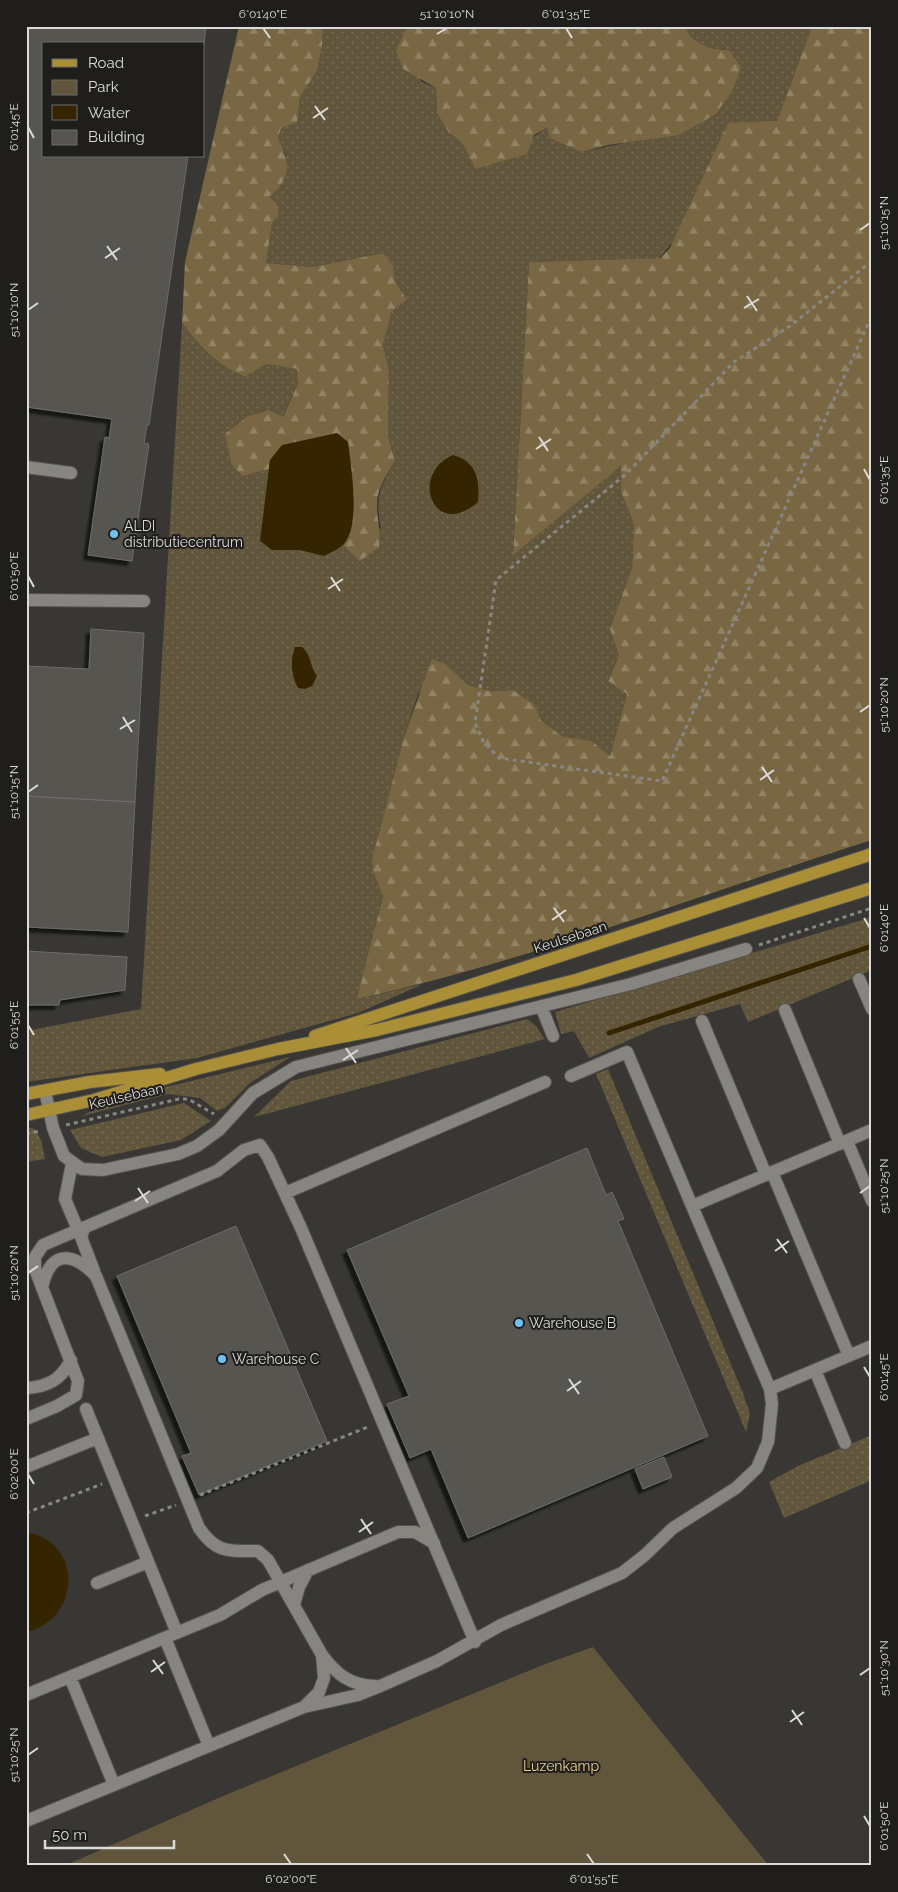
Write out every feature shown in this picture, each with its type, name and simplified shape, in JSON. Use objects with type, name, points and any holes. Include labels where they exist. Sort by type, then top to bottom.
[{"type":"main road","name":"Keulsebaan","points":[[278,1049],[375,1015],[464,988],[872,854]]},
{"type":"main road","name":"Keulsebaan","points":[[26,1115],[196,1069],[278,1049],[377,1030],[576,980],[872,888]]},
{"type":"main road","name":"Keulsebaan","points":[[26,1094],[90,1082],[196,1069]]},
{"type":"street","points":[[26,467],[71,472]]},
{"type":"street","points":[[26,600],[144,601]]},
{"type":"street","points":[[45,1091],[59,1147],[72,1163],[82,1169],[102,1170],[178,1154],[209,1139],[253,1093],[296,1067],[631,984],[746,949]]},
{"type":"street","points":[[859,979],[872,1009]]},
{"type":"street","points":[[541,1006],[553,1036]]},
{"type":"street","points":[[785,1010],[843,1142],[872,1200]]},
{"type":"street","points":[[702,1021],[849,1356]]},
{"type":"street","points":[[26,1821],[304,1707],[358,1695],[437,1662],[475,1642],[501,1625],[622,1572],[645,1555],[673,1528],[736,1488],[757,1468],[768,1442],[772,1404],[770,1389],[627,1052],[571,1076]]},
{"type":"street","points":[[285,1193],[545,1082]]},
{"type":"street","points":[[692,1206],[872,1130]]},
{"type":"street","points":[[26,1250],[81,1231],[217,1172],[244,1150],[260,1145],[268,1157],[285,1193],[475,1642]]},
{"type":"street","points":[[72,1163],[65,1199],[81,1231],[96,1276],[199,1528],[210,1543],[228,1550],[258,1551],[268,1560],[322,1655],[335,1672],[349,1682],[378,1686]]},
{"type":"street","points":[[30,1416],[76,1395],[78,1380],[35,1269],[35,1257],[42,1245]]},
{"type":"street","points":[[42,1288],[46,1271],[51,1263],[60,1260],[77,1260],[96,1276]]},
{"type":"street","points":[[770,1389],[872,1346]]},
{"type":"street","points":[[26,1388],[40,1387],[55,1381],[66,1370],[71,1360]]},
{"type":"street","points":[[815,1370],[845,1443]]},
{"type":"street","points":[[86,1409],[148,1562],[209,1746]]},
{"type":"street","points":[[26,1467],[98,1438]]},
{"type":"street","points":[[26,1695],[220,1615],[281,1582],[398,1532],[415,1532],[434,1543]]},
{"type":"street","points":[[97,1583],[148,1562]]},
{"type":"street","points":[[294,1605],[299,1587],[308,1570]]},
{"type":"street","points":[[304,1707],[319,1692],[324,1678],[322,1655]]},
{"type":"street","points":[[70,1677],[114,1785]]},
{"type":"path","points":[[872,261],[790,326],[734,362],[625,475],[496,580],[475,723],[483,741],[499,758],[662,781],[872,315]]},
{"type":"path","points":[[746,949],[872,908]]},
{"type":"path","name":"Keulsebaan","points":[[26,1134],[179,1099],[194,1102],[226,1122]]},
{"type":"path","points":[[175,1506],[382,1420]]},
{"type":"path","points":[[26,1513],[101,1483],[146,1517],[170,1508]]},
{"type":"green space","points":[[239,26],[322,26],[322,47],[317,71],[300,97],[297,123],[281,128],[278,138],[285,155],[287,169],[282,183],[269,197],[277,204],[279,214],[272,224],[266,263],[313,267],[383,253],[393,265],[395,281],[407,300],[392,311],[383,345],[389,371],[388,436],[395,461],[378,493],[379,547],[360,561],[343,545],[351,532],[353,510],[348,442],[270,460],[269,469],[243,476],[232,465],[225,434],[248,416],[268,410],[283,417],[298,384],[297,369],[266,364],[245,377],[217,361],[182,323],[185,262]]},
{"type":"green space","points":[[322,26],[407,26],[396,50],[422,82],[436,88],[437,115],[449,133],[462,142],[475,169],[496,162],[547,128],[582,152],[643,139],[730,50],[716,49],[703,45],[688,33],[684,26],[812,26],[777,121],[659,258],[529,262],[513,554],[621,466],[621,492],[634,524],[632,568],[610,629],[619,656],[608,680],[627,694],[610,756],[592,741],[562,736],[540,721],[535,705],[513,690],[489,691],[468,685],[447,665],[418,694],[404,737],[372,859],[373,871],[383,895],[358,999],[423,984],[358,1013],[197,1058],[26,1082],[26,1031],[141,1009],[182,323],[217,361],[245,377],[266,364],[297,369],[298,384],[282,418],[267,410],[248,416],[243,476],[269,469],[270,460],[381,529],[378,509],[380,494],[385,479],[395,461],[388,436],[389,371],[383,345],[392,311],[407,300],[395,281],[393,265],[383,253],[313,267],[266,263],[272,224],[279,214],[269,197],[286,155],[278,138],[281,128],[297,123],[300,97],[317,71],[322,47]]},
{"type":"green space","points":[[407,26],[684,26],[693,38],[703,45],[715,49],[729,50],[741,67],[733,89],[716,114],[679,135],[608,145],[582,152],[550,138],[547,128],[534,135],[527,154],[475,169],[462,142],[449,133],[437,114],[436,88],[403,69],[396,50]]},
{"type":"green space","points":[[812,26],[872,26],[872,840],[552,946],[423,983],[357,999],[383,896],[373,871],[372,859],[404,737],[432,659],[447,665],[468,685],[489,691],[513,690],[535,705],[541,721],[562,736],[592,741],[610,756],[627,694],[608,681],[619,656],[610,629],[632,568],[634,524],[621,492],[621,466],[513,555],[529,262],[660,258],[670,248],[728,123],[777,121]]},
{"type":"green space","points":[[872,917],[872,970],[748,1022],[740,1004],[658,1027],[589,1058],[574,1031],[561,1034],[555,1012]]},
{"type":"green space","points":[[527,1019],[536,1026],[545,1039],[254,1117],[291,1081]]},
{"type":"green space","points":[[290,1057],[250,1083],[225,1108],[217,1111],[200,1098],[168,1094],[82,1116],[109,1101]]},
{"type":"green space","points":[[608,1069],[743,1393],[750,1414],[746,1432],[596,1074]]},
{"type":"green space","points":[[184,1103],[211,1121],[181,1140],[102,1157],[81,1148],[70,1130]]},
{"type":"green space","points":[[26,1127],[35,1129],[41,1140],[45,1159],[26,1162]]},
{"type":"green space","points":[[872,1435],[872,1480],[784,1518],[769,1482],[798,1466]]},
{"type":"green space","name":"Luzenkamp","points":[[593,1647],[769,1866],[64,1866],[223,1796],[548,1663]]},
{"type":"water","points":[[337,433],[348,442],[354,495],[352,523],[344,544],[324,556],[300,550],[272,550],[260,541],[270,460],[282,445]]},
{"type":"water","points":[[453,455],[461,458],[472,467],[477,479],[478,502],[462,512],[449,514],[439,509],[432,500],[430,489],[432,476],[440,464]]},
{"type":"water","points":[[295,647],[302,647],[305,650],[317,676],[312,686],[305,689],[298,688],[294,678],[292,663]]},
{"type":"water","points":[[26,1532],[45,1538],[58,1550],[66,1564],[68,1581],[65,1597],[57,1613],[44,1625],[26,1632]]},
{"type":"building","points":[[26,26],[206,26],[204,42],[42,42],[42,158],[188,158],[149,425],[147,425],[144,443],[149,444],[132,561],[88,555],[105,437],[109,438],[112,419],[26,407]]},
{"type":"building","points":[[91,629],[144,633],[135,802],[26,796],[26,666],[89,669]]},
{"type":"building","points":[[26,796],[135,802],[128,932],[26,927]]},
{"type":"building","points":[[26,951],[127,957],[125,990],[60,1000],[59,1005],[26,1005]]},
{"type":"building","name":"Warehouse B","points":[[587,1148],[606,1195],[612,1192],[624,1219],[618,1221],[708,1436],[468,1538],[431,1449],[410,1458],[387,1404],[409,1396],[347,1250]]},
{"type":"building","name":"Warehouse C","points":[[236,1226],[327,1441],[199,1495],[182,1456],[191,1453],[117,1276]]},
{"type":"building","points":[[664,1457],[672,1477],[643,1489],[635,1469]]},
{"type":"waterway","points":[[609,1033],[872,946]]},
{"type":"place","name":"ALDI distributiecentrum","points":[[114,534]]},
{"type":"place","name":"Warehouse B","points":[[519,1323]]},
{"type":"place","name":"Warehouse C","points":[[222,1359]]}]
